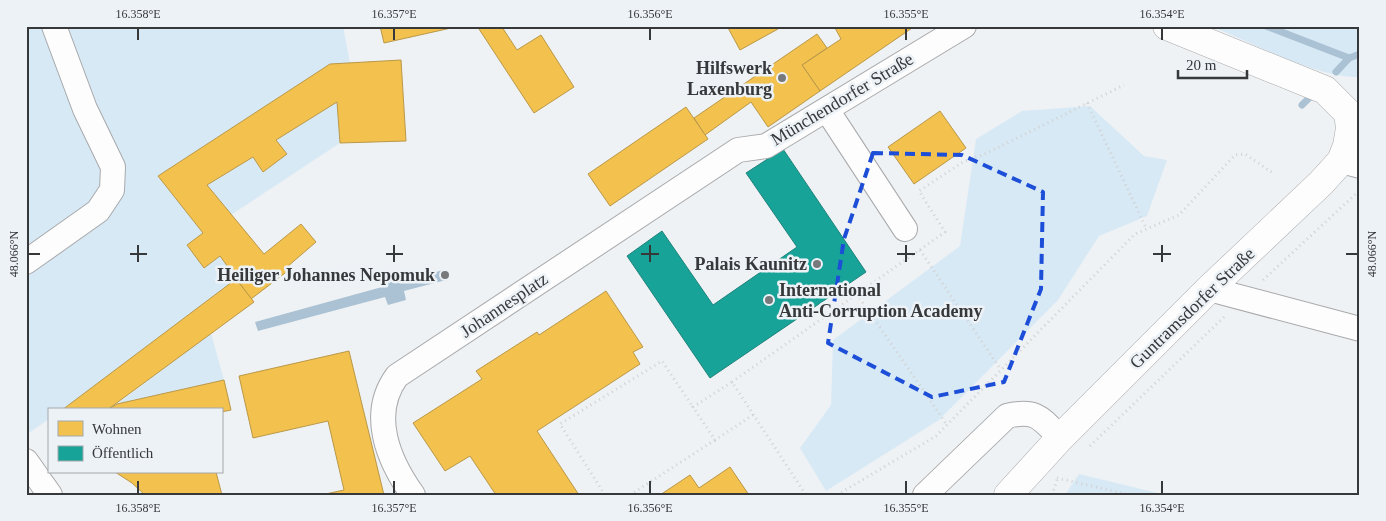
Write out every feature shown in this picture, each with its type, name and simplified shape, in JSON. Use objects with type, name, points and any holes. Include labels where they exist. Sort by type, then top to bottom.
[{"type":"main road","points":[[1167,26],[1325,90],[1355,119]]},
{"type":"main road","name":"Guntramsdorfer Straße","points":[[1008,495],[1060,438],[1209,289],[1350,164],[1350,137],[1355,119]]},
{"type":"street","points":[[26,262],[98,211],[112,190],[113,167],[85,109],[54,26]]},
{"type":"street","name":"Münchendorfer Straße","points":[[593,246],[738,150],[766,146],[964,26]]},
{"type":"street","points":[[826,110],[905,229]]},
{"type":"street","name":"Johannesplatz","points":[[413,495],[401,478],[390,451],[382,407],[388,390],[397,376],[593,246]]},
{"type":"street","points":[[1209,289],[1360,328]]},
{"type":"street","points":[[925,495],[1008,416],[1025,412],[1042,418],[1060,438]]},
{"type":"street","points":[[26,461],[50,495]]},
{"type":"path","points":[[1087,103],[1146,228]]},
{"type":"path","points":[[837,495],[936,436],[1135,234],[1179,215],[1236,156],[1245,154],[1273,173]]},
{"type":"path","points":[[1086,450],[1244,298],[1360,190]]},
{"type":"path","points":[[920,250],[1001,370]]},
{"type":"path","points":[[857,294],[947,425]]},
{"type":"path","points":[[606,495],[560,424],[662,361],[715,440]]},
{"type":"path","points":[[693,407],[732,382],[806,495]]},
{"type":"path","points":[[630,495],[753,415]]},
{"type":"path","points":[[1052,495],[1058,478],[1065,471]]},
{"type":"path","points":[[1058,478],[1130,495]]},
{"type":"highlighted area","points":[[873,153],[962,155],[1043,192],[1041,289],[1004,382],[932,397],[828,343],[844,239]]},
{"type":"shaded area","points":[[26,26],[343,26],[350,63],[330,64],[158,176],[203,233],[187,245],[204,268],[220,256],[236,279],[65,408],[48,408],[48,420],[26,435]]},
{"type":"shaded area","points":[[1211,26],[1360,26],[1360,77],[1344,76],[1306,66]]},
{"type":"shaded area","points":[[337,102],[340,143],[231,215],[207,185],[253,157],[263,172],[286,154],[276,140]]},
{"type":"shaded area","points":[[1090,106],[1144,156],[1167,160],[1147,216],[1099,236],[1058,300],[939,420],[826,491],[800,448],[831,405],[833,340],[960,246],[976,139],[1022,111]]},
{"type":"shaded area","points":[[443,270],[446,280],[404,291],[406,300],[388,305],[385,297],[258,331],[255,322],[382,287],[381,280],[399,275],[402,282]]},
{"type":"shaded area","points":[[211,333],[224,380],[117,404]]},
{"type":"shaded area","points":[[1079,474],[1162,494],[1166,495],[1065,495]]},
{"type":"building: Wohnen","points":[[380,26],[460,26],[384,43]]},
{"type":"building: Wohnen","points":[[477,26],[504,26],[502,27],[517,50],[541,35],[574,87],[534,113]]},
{"type":"building: Wohnen","points":[[727,26],[777,26],[778,29],[740,50]]},
{"type":"building: Wohnen","points":[[834,26],[915,26],[820,91],[802,65],[841,39]]},
{"type":"building: Wohnen","name":"Hilfswerk Laxenburg","points":[[817,34],[827,48],[802,65],[820,91],[768,127],[751,102],[705,135],[694,118]]},
{"type":"building: Wohnen","points":[[401,60],[406,141],[340,143],[337,102],[276,140],[287,154],[263,172],[253,157],[207,185],[264,254],[301,224],[316,242],[287,267],[289,270],[251,299],[220,256],[204,268],[187,245],[203,233],[158,176],[330,64]]},
{"type":"building: Wohnen","points":[[686,107],[708,139],[610,206],[588,174]]},
{"type":"building: Wohnen","points":[[940,111],[966,148],[914,184],[888,147]]},
{"type":"building: Wohnen","points":[[236,279],[254,302],[110,408],[65,408]]},
{"type":"building: Wohnen","points":[[606,291],[643,347],[633,352],[640,364],[537,431],[579,495],[496,495],[470,456],[445,471],[413,423],[482,379],[476,371],[537,332],[539,335]]},
{"type":"building: Wohnen","points":[[349,351],[384,495],[321,495],[344,490],[328,421],[253,438],[239,376]]},
{"type":"building: Wohnen","points":[[224,380],[231,410],[222,412],[222,408],[110,408],[117,404]]},
{"type":"building: Wohnen","points":[[730,467],[749,495],[660,495],[690,475],[699,488]]},
{"type":"building: Wohnen","points":[[118,474],[217,474],[222,495],[145,495]]},
{"type":"building: Öffentlich","name":"Palais Kaunitz","points":[[783,149],[866,272],[710,378],[627,256],[662,231],[713,305],[797,247],[746,173]]},
{"type":"waterway","points":[[1266,26],[1349,58],[1360,54]]},
{"type":"waterway","points":[[1336,72],[1349,58]]},
{"type":"waterway","points":[[1302,105],[1310,97]]},
{"type":"place","name":"Hilfswerk Laxenburg","points":[[782,78]]},
{"type":"place","name":"Palais Kaunitz","points":[[817,264]]},
{"type":"place","name":"Heiliger Johannes Nepomuk","points":[[445,275]]},
{"type":"place","name":"International Anti-Corruption Academy","points":[[769,300]]}]
